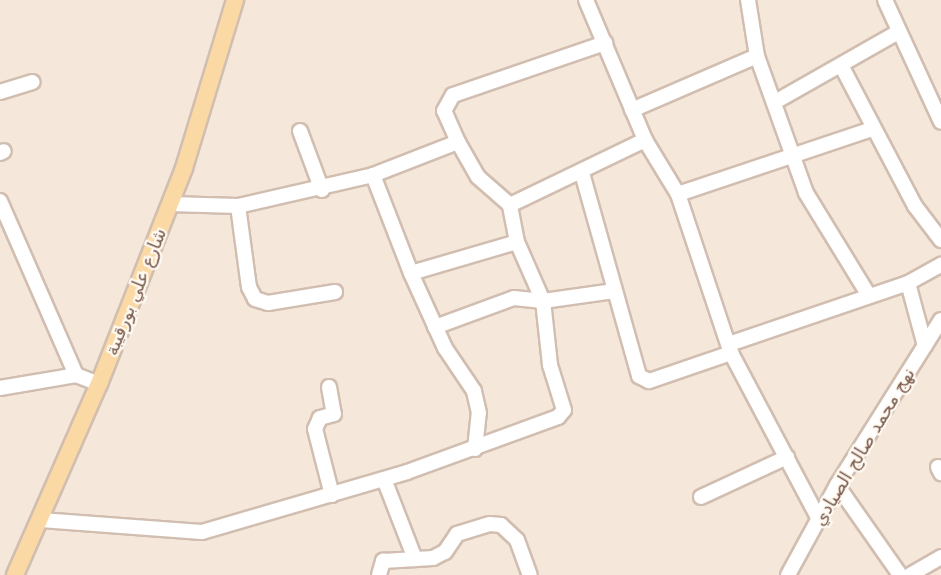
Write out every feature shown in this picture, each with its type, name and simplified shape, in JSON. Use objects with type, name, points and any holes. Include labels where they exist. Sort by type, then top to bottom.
[{"type":"main road","name":"شارع علي بورقيبة","points":[[15,575],[99,384],[170,204],[235,0]]},
{"type":"street","points":[[586,0],[645,140],[678,194],[730,349],[819,519]]},
{"type":"street","points":[[748,0],[757,56],[818,216],[868,294]]},
{"type":"street","points":[[885,0],[941,122]]},
{"type":"street","points":[[775,102],[842,67],[898,32]]},
{"type":"street","points":[[41,520],[202,532],[384,479],[475,449],[558,417],[564,410],[550,365],[543,300],[517,242],[510,205],[478,177],[444,111],[449,98],[605,43]]},
{"type":"street","points":[[632,110],[757,56]]},
{"type":"street","points":[[842,67],[872,129],[915,206],[941,240]]},
{"type":"street","points":[[0,92],[33,82]]},
{"type":"street","points":[[678,194],[872,129]]},
{"type":"street","points":[[300,131],[322,190]]},
{"type":"street","points":[[510,205],[582,173],[645,140]]},
{"type":"street","points":[[170,204],[238,206],[322,190],[373,175],[458,142]]},
{"type":"street","points":[[582,173],[635,369],[646,381],[868,294],[908,283],[941,265]]},
{"type":"street","points":[[373,175],[411,273],[435,327],[477,400],[479,431],[475,449]]},
{"type":"street","points":[[0,201],[76,375]]},
{"type":"street","points":[[238,206],[249,287],[255,299],[268,303],[334,292]]},
{"type":"street","points":[[411,273],[517,242]]},
{"type":"street","points":[[908,283],[926,346]]},
{"type":"street","points":[[435,327],[513,298],[543,300],[614,291]]},
{"type":"street","name":"نهج محمد صالح الصيادي","points":[[788,575],[837,485],[941,320]]},
{"type":"street","points":[[0,388],[76,375],[99,384]]},
{"type":"street","points":[[328,387],[334,414],[320,418],[315,429],[332,495]]},
{"type":"street","points":[[701,497],[787,457]]},
{"type":"street","points":[[384,479],[415,559]]},
{"type":"street","points":[[837,485],[900,575]]},
{"type":"street","points":[[379,575],[383,561],[415,559],[446,552],[457,534],[490,524],[501,525],[517,540],[530,575]]},
{"type":"street","points":[[910,575],[941,557]]},
{"type":"shaded area","points":[[0,0],[941,0],[941,575],[0,575]]}]
